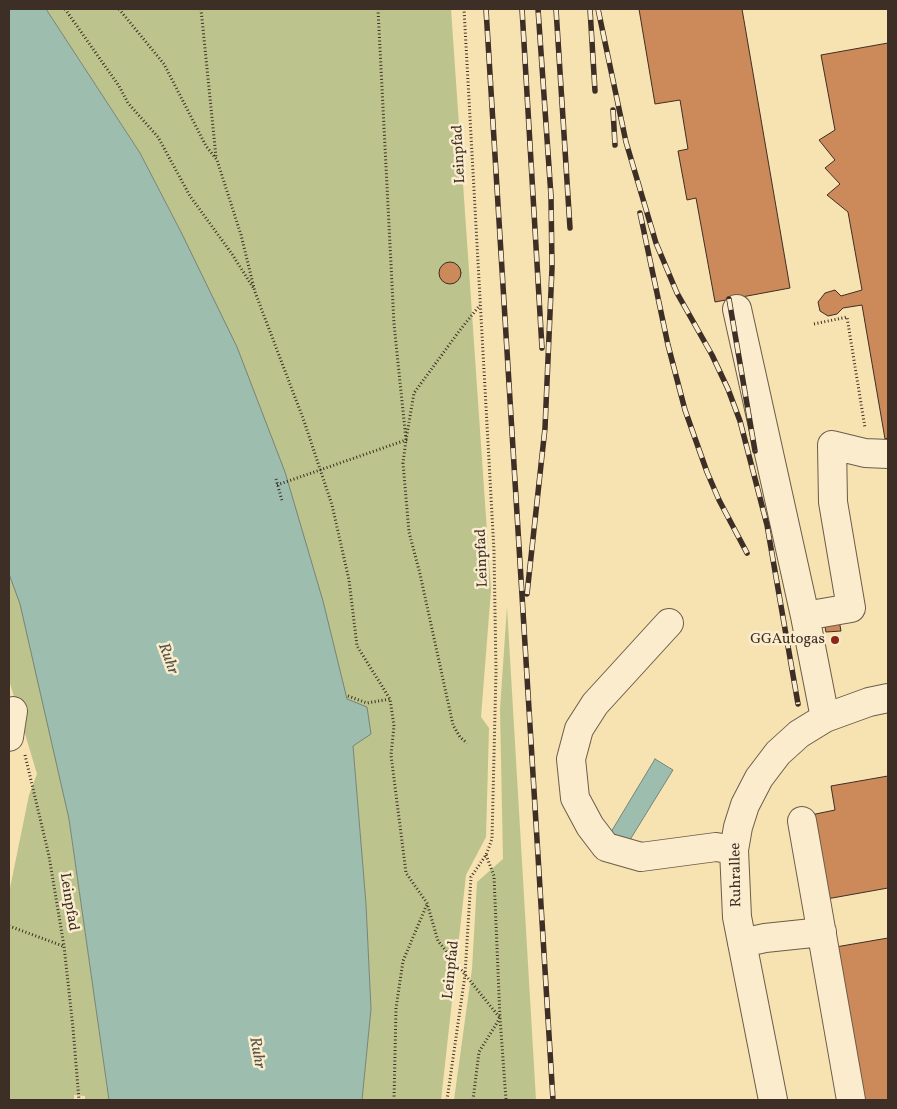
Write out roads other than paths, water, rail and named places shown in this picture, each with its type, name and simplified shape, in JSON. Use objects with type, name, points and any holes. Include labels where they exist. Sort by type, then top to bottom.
[{"type":"street","points":[[737,310],[806,616],[825,718]]},
{"type":"street","points":[[806,616],[851,608],[833,502],[832,445],[877,453]]},
{"type":"street","points":[[669,623],[595,704],[579,729],[571,759],[575,798],[590,826],[606,847],[641,857],[716,847],[734,850]]},
{"type":"street","name":"Ruhrallee","points":[[772,1100],[737,917],[734,850],[738,827],[745,805],[759,778],[778,753],[799,734],[825,718],[869,702],[888,698]]},
{"type":"street","points":[[802,821],[851,1100]]},
{"type":"street","points":[[742,943],[822,932]]},
{"type":"water","name":"Ruhr","points":[[9,9],[46,9],[140,153],[181,232],[237,347],[285,472],[323,601],[347,699],[367,707],[371,734],[353,746],[366,904],[371,1009],[362,1100],[109,1100],[69,819],[20,604],[9,574]]},
{"type":"water","points":[[655,759],[673,770],[628,843],[611,832]]},
{"type":"railway","points":[[486,9],[553,1100]]},
{"type":"railway","points":[[522,9],[542,348]]},
{"type":"railway","points":[[527,594],[545,428],[552,268],[551,196],[538,9]]},
{"type":"railway","points":[[556,9],[570,228]]},
{"type":"railway","points":[[590,9],[595,91]]},
{"type":"railway","points":[[598,9],[626,142],[656,243],[677,293],[712,355],[740,421],[767,525],[798,704]]},
{"type":"railway","points":[[613,110],[615,145]]},
{"type":"railway","points":[[640,213],[668,345],[685,410],[719,500],[747,553]]},
{"type":"railway","points":[[729,299],[755,451]]},
{"type":"place","name":"GGAutogas","points":[[835,640]]}]
